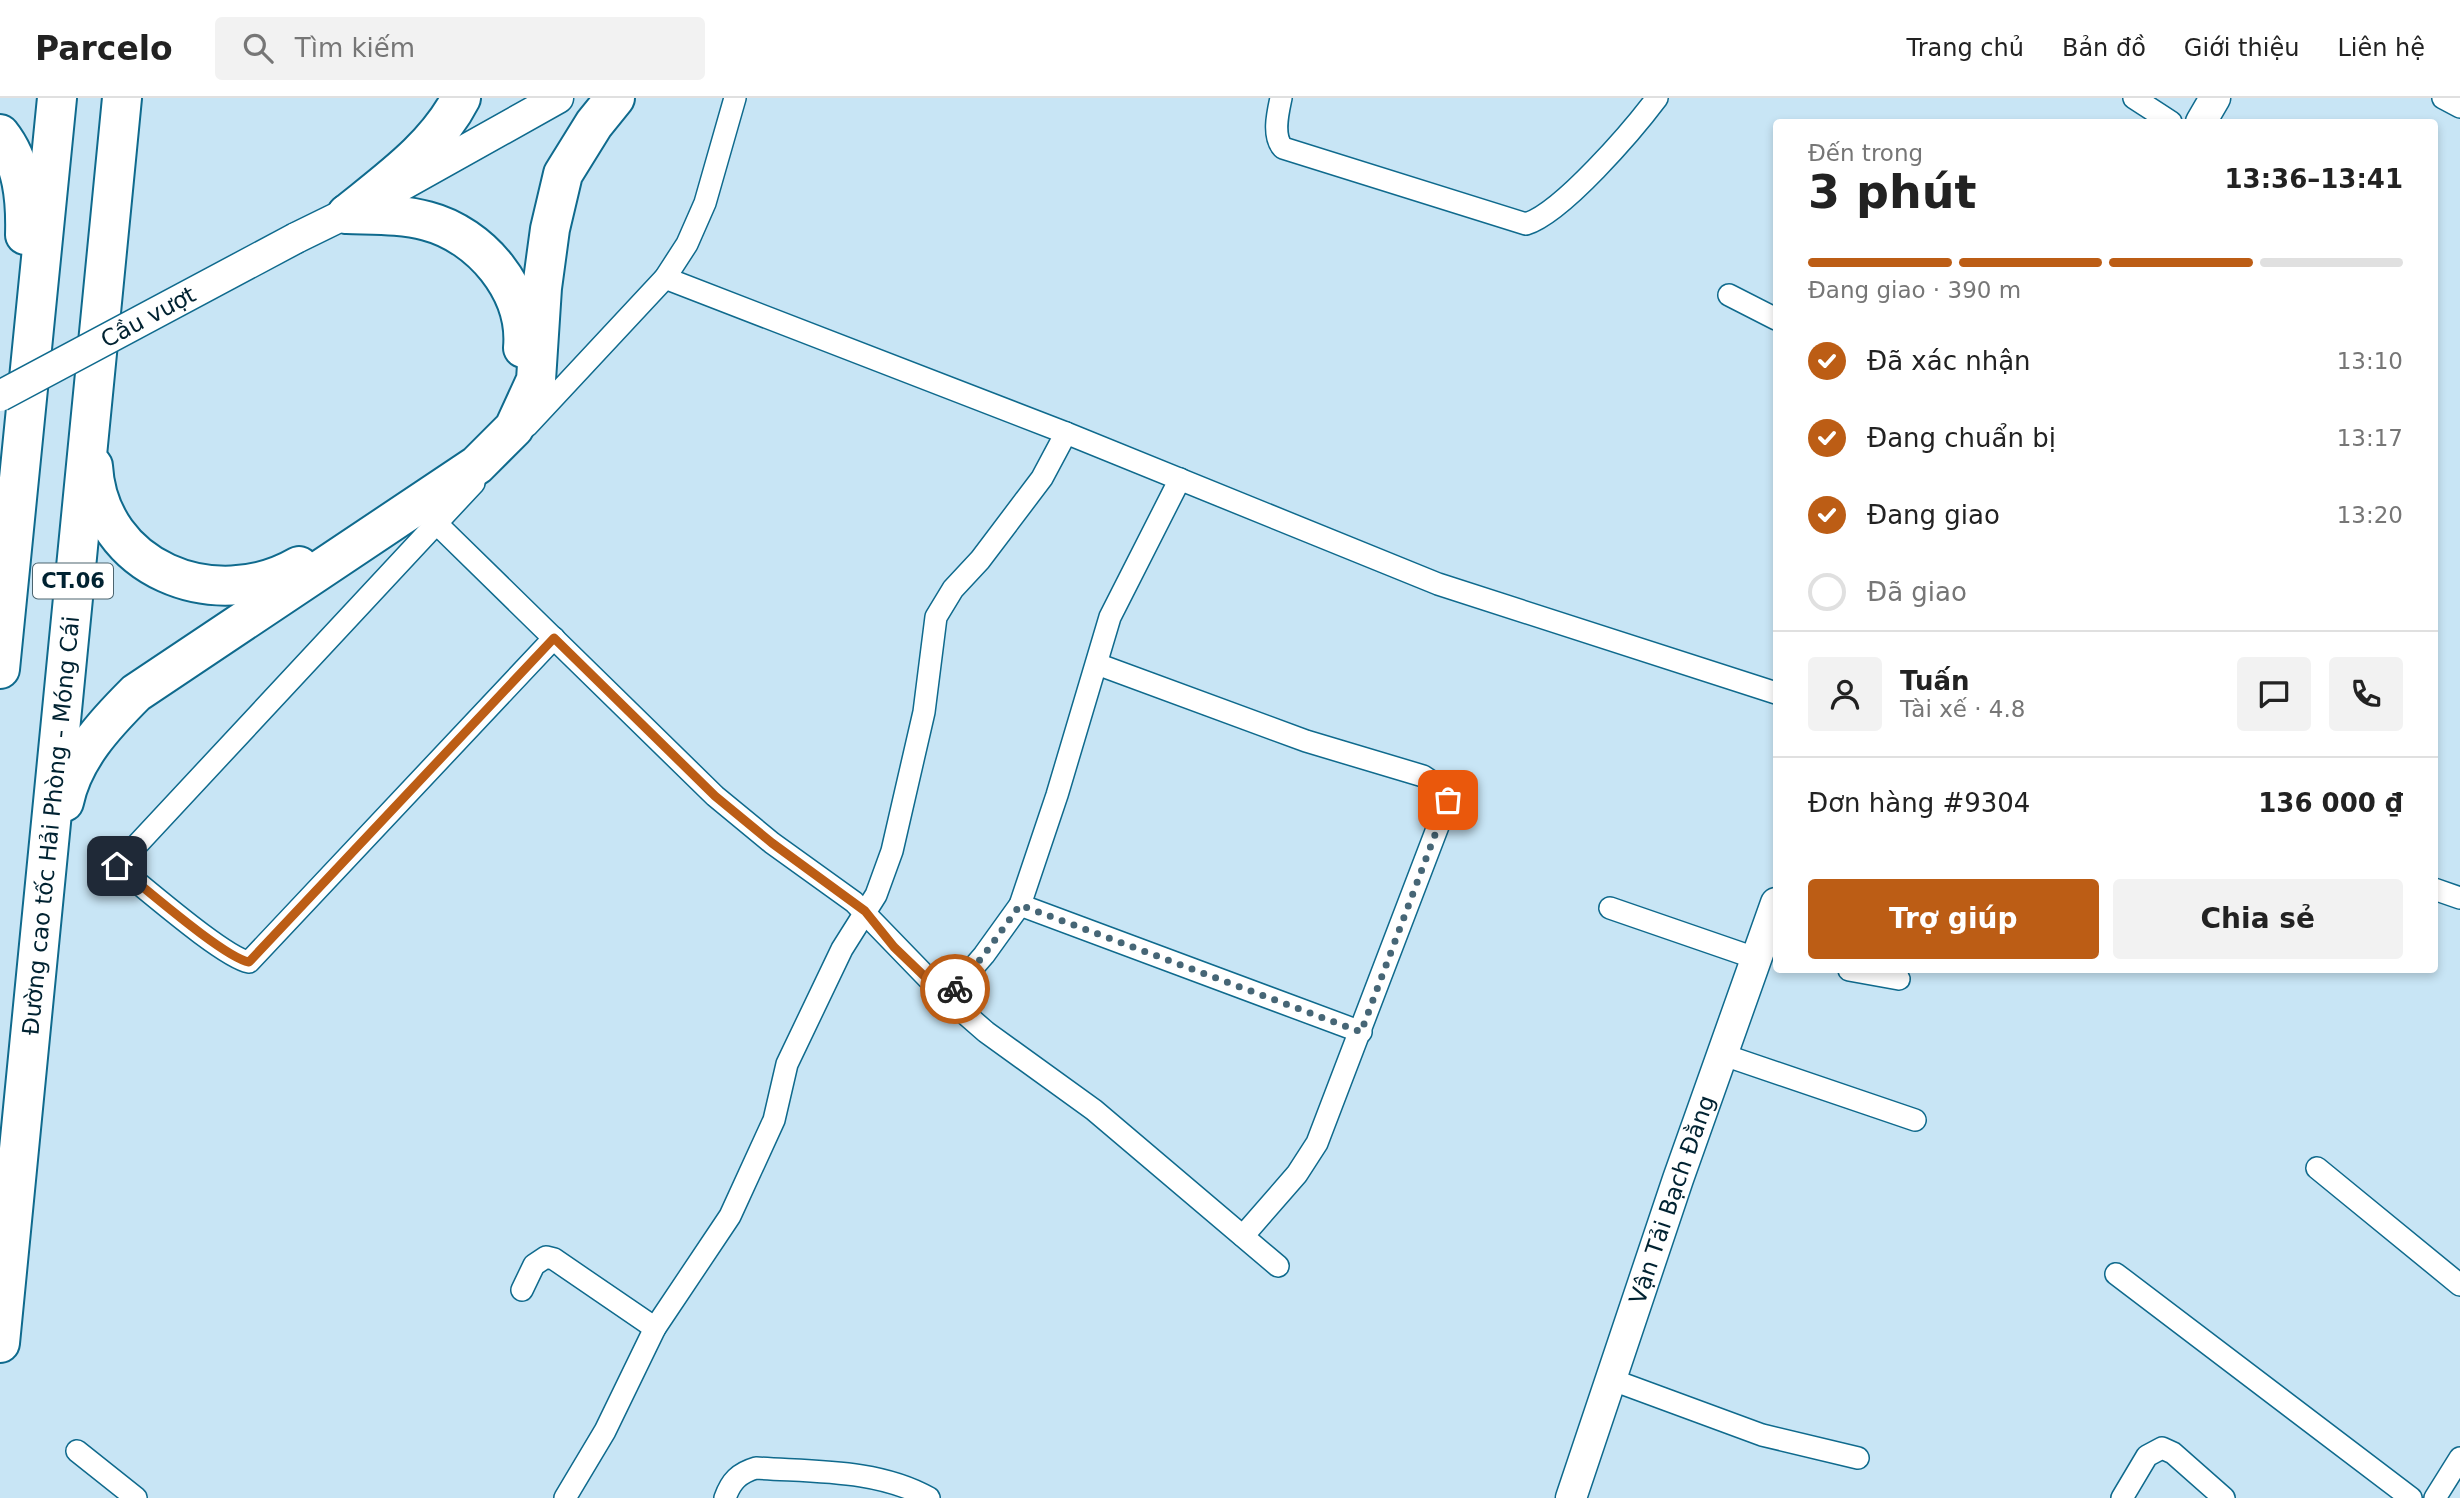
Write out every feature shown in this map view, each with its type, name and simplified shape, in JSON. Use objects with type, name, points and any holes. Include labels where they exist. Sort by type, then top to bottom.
[{"type":"highway","name":"CT.06","points":[[0,669],[20,463],[12,407],[57,98]]},
{"type":"highway","name":"Đường cao tốc Hải Phòng - Móng Cái","points":[[0,1343],[122,98]]},
{"type":"highway","points":[[347,214],[409,163],[449,122],[461,98]]},
{"type":"highway","points":[[26,1064],[58,833],[67,787],[83,755],[107,723],[150,682],[477,466],[514,428],[536,380],[545,264],[563,174],[594,124],[615,98]]},
{"type":"highway","points":[[0,134],[9,145],[22,177],[26,225],[12,407]]},
{"type":"highway","points":[[93,377],[94,490],[111,527],[138,556],[164,573],[202,585],[241,587],[278,579],[313,558],[466,454],[502,419],[520,376],[524,334],[513,293],[492,260],[460,234],[428,221],[347,214]]},
{"type":"highway","points":[[0,577],[20,463]]},
{"type":"street","name":"Cầu vượt","points":[[12,407],[296,238],[347,214],[558,98]]},
{"type":"street","points":[[554,638],[249,962],[241,960],[112,871],[665,278],[687,244],[705,203],[735,98]]},
{"type":"street","points":[[1281,98],[1277,133],[1279,144],[1283,148],[1526,224],[1540,220],[1591,173],[1657,98]]},
{"type":"street","points":[[2134,98],[2166,119]]},
{"type":"street","points":[[2203,119],[2215,98]]},
{"type":"street","points":[[2443,98],[2460,107]]},
{"type":"street","points":[[665,278],[1066,433],[1438,584],[1773,692]]},
{"type":"street","points":[[1729,295],[1773,317]]},
{"type":"street","points":[[565,1498],[605,1432],[655,1328],[730,1216],[774,1120],[787,1064],[842,949],[876,895],[891,851],[924,712],[936,617],[953,589],[980,560],[1042,478],[1066,433]]},
{"type":"street","points":[[947,998],[984,955],[1020,905],[1110,617],[1180,479]]},
{"type":"street","points":[[436,523],[715,796],[772,843],[865,911],[894,947],[986,1032],[1094,1110],[1278,1266]]},
{"type":"street","points":[[1097,664],[1306,741],[1423,776],[1447,792],[1448,800],[1317,1143],[1297,1174],[1243,1236]]},
{"type":"street","points":[[2438,890],[2460,898]]},
{"type":"street","points":[[1020,905],[1361,1032]]},
{"type":"street","points":[[1611,908],[1764,952]]},
{"type":"street","name":"Vận Tải Bạch Đằng","points":[[1576,1495],[1610,1379],[1721,1054],[1764,952],[1773,915]]},
{"type":"street","points":[[1866,973],[1899,979]]},
{"type":"street","points":[[1721,1054],[1915,1120]]},
{"type":"street","points":[[2317,1168],[2460,1284]]},
{"type":"street","points":[[522,1290],[534,1265],[546,1257],[554,1259],[655,1328]]},
{"type":"street","points":[[2116,1274],[2411,1498]]},
{"type":"street","points":[[1610,1379],[1762,1434],[1858,1458]]},
{"type":"street","points":[[2122,1498],[2147,1456],[2162,1448],[2173,1453],[2224,1498]]},
{"type":"street","points":[[77,1451],[136,1498]]},
{"type":"street","points":[[2435,1498],[2460,1458]]},
{"type":"street","points":[[725,1498],[729,1487],[741,1472],[756,1468],[867,1477],[894,1483],[929,1498]]},
{"type":"way so far","points":[[955,989],[984,955],[1020,905],[1361,1032],[1448,800]]},
{"type":"route","points":[[117,866],[219,945],[241,960],[249,962],[554,638],[715,796],[772,843],[865,911],[894,947],[947,998],[955,989]]}]
